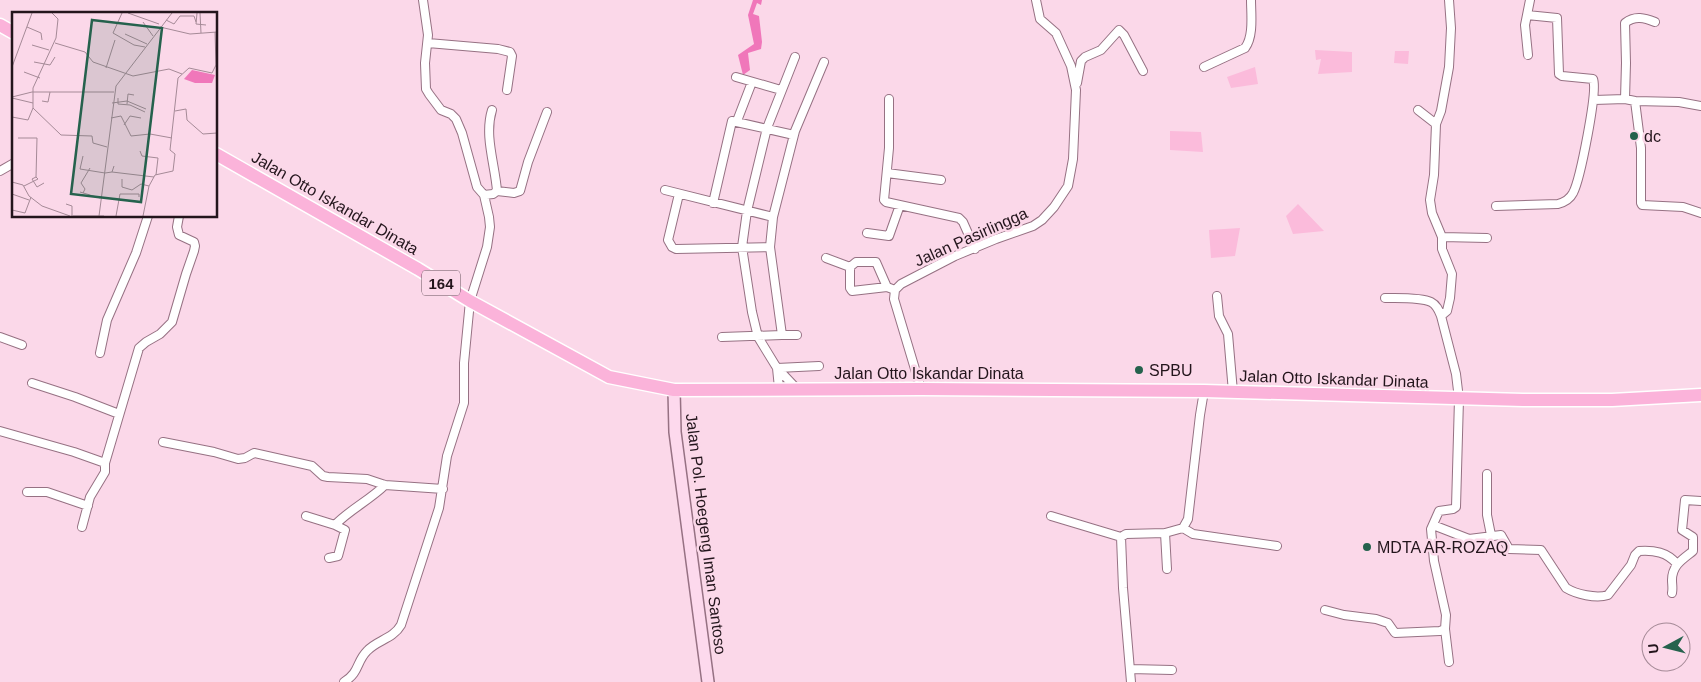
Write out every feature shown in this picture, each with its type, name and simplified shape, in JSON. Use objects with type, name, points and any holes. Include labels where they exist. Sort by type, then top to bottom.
[{"type":"main road","points":[[0,25],[12,32]]},
{"type":"main road","name":"Jalan Otto Iskandar Dinata","points":[[218,155],[418,269],[470,301],[609,377],[674,390],[922,388],[1204,391],[1458,399],[1612,400],[1701,395]]},
{"type":"street","points":[[344,682],[353,676],[364,654],[369,649],[394,635],[401,625],[439,508],[447,456],[464,402],[464,363],[470,301],[485,255],[490,227],[484,195],[477,187],[462,133],[456,119],[451,114],[441,110],[426,89],[425,63],[428,43],[423,0]]},
{"type":"street","name":"Jalan Pasirlingga","points":[[895,290],[901,284],[955,256],[1033,226],[1042,220],[1068,186],[1073,159],[1076,90],[1071,66],[1054,30],[1040,19],[1036,0]]},
{"type":"street","points":[[1204,67],[1245,48],[1248,44],[1251,19],[1250,0]]},
{"type":"street","points":[[1441,316],[1447,311],[1452,274],[1442,249],[1442,237],[1432,213],[1430,200],[1434,175],[1433,154],[1436,124],[1441,111],[1449,67],[1451,28],[1449,0]]},
{"type":"street","points":[[1528,55],[1525,25],[1530,0]]},
{"type":"street","points":[[1496,206],[1558,204],[1564,202],[1572,195],[1583,157],[1594,100],[1595,88],[1593,79],[1562,76],[1559,74],[1558,21],[1556,17],[1527,15]]},
{"type":"street","points":[[1625,99],[1625,23],[1629,20],[1644,18],[1656,22]]},
{"type":"street","points":[[1076,90],[1081,61],[1085,57],[1101,50],[1119,30],[1124,35],[1143,70]]},
{"type":"street","points":[[428,43],[498,49],[510,52],[512,56],[507,90]]},
{"type":"street","points":[[795,57],[767,128],[747,211],[742,247],[752,312],[758,336],[778,368],[796,388]]},
{"type":"street","points":[[782,334],[770,247],[773,218],[794,135],[824,62]]},
{"type":"street","points":[[736,77],[781,90]]},
{"type":"street","points":[[737,121],[752,82]]},
{"type":"street","points":[[889,99],[889,148],[884,200],[959,218],[964,222],[975,249]]},
{"type":"street","points":[[1594,100],[1625,99],[1679,102],[1701,106]]},
{"type":"street","points":[[1635,101],[1641,148],[1642,205],[1683,207],[1701,214]]},
{"type":"street","points":[[492,110],[488,131],[497,191]]},
{"type":"street","points":[[1418,110],[1436,124]]},
{"type":"street","points":[[484,195],[493,194],[497,191],[514,193],[520,191],[528,162],[547,112]]},
{"type":"street","points":[[713,203],[731,122],[737,121],[794,135]]},
{"type":"street","points":[[0,171],[12,164]]},
{"type":"street","points":[[886,173],[941,180]]},
{"type":"street","points":[[665,190],[773,218]]},
{"type":"street","points":[[679,194],[668,240],[672,247],[770,247]]},
{"type":"street","points":[[867,233],[889,236],[900,205]]},
{"type":"street","points":[[100,353],[108,320],[136,253],[147,218]]},
{"type":"street","points":[[82,527],[93,490],[105,472],[105,463],[139,348],[160,334],[172,322],[195,246],[194,242],[178,235],[179,218]]},
{"type":"street","points":[[1442,237],[1487,238]]},
{"type":"street","points":[[826,258],[850,268]]},
{"type":"street","points":[[886,287],[876,262],[856,262],[850,268],[850,288],[852,291],[886,287],[895,290],[894,299],[922,388]]},
{"type":"street","points":[[1217,296],[1219,316],[1228,334],[1234,392]]},
{"type":"street","points":[[1385,298],[1431,302],[1437,308],[1441,316],[1456,374],[1458,399],[1456,507],[1439,511],[1431,530],[1434,561],[1446,615],[1445,629],[1449,662]]},
{"type":"street","points":[[722,337],[797,335]]},
{"type":"street","points":[[0,337],[22,345]]},
{"type":"street","points":[[778,368],[819,366]]},
{"type":"street","points":[[778,368],[779,388]]},
{"type":"street","points":[[32,383],[75,396],[119,414]]},
{"type":"street","name":"Jalan Pol. Hoegeng Iman Santoso","points":[[674,390],[675,432],[708,682]]},
{"type":"street","points":[[1183,528],[1188,519],[1204,391]]},
{"type":"street","points":[[0,431],[105,463]]},
{"type":"street","points":[[163,442],[214,452],[238,459],[245,458],[254,453],[312,466],[323,476],[328,477],[367,479],[386,485],[443,489]]},
{"type":"street","points":[[1487,474],[1487,515],[1492,535]]},
{"type":"street","points":[[335,525],[386,485]]},
{"type":"street","points":[[27,492],[47,492],[88,506]]},
{"type":"street","points":[[1672,593],[1672,579],[1677,564],[1681,558],[1693,551],[1694,545],[1693,537],[1682,530],[1685,500],[1701,501]]},
{"type":"street","points":[[306,516],[345,530],[346,534],[338,556],[329,558]]},
{"type":"street","points":[[1051,516],[1121,537],[1126,534],[1165,532],[1183,528],[1193,534],[1277,546]]},
{"type":"street","points":[[1433,525],[1469,539],[1501,535],[1510,549],[1542,550],[1566,588],[1585,594],[1608,595],[1631,565],[1635,554],[1639,551],[1654,550],[1671,557],[1677,564]]},
{"type":"street","points":[[1165,532],[1168,569]]},
{"type":"street","points":[[1121,537],[1123,588],[1131,682]]},
{"type":"street","points":[[1325,610],[1388,623],[1395,633],[1435,632],[1445,629]]},
{"type":"street","points":[[1130,669],[1172,670]]},
{"type":"shaded area","points":[[753,0],[762,0],[761,5],[757,3],[753,14],[759,16],[762,42],[761,49],[748,53],[750,70],[743,75],[738,55],[754,44],[748,15]]},
{"type":"shaded area","points":[[1315,50],[1352,52],[1352,72],[1318,74],[1321,59],[1316,60]]},
{"type":"shaded area","points":[[1395,51],[1409,51],[1408,64],[1394,63]]},
{"type":"shaded area","points":[[1255,67],[1258,84],[1231,88],[1227,77]]},
{"type":"shaded area","points":[[1170,131],[1201,132],[1203,152],[1170,150]]},
{"type":"shaded area","points":[[1298,204],[1324,231],[1293,234],[1286,216]]},
{"type":"shaded area","points":[[1240,228],[1235,256],[1211,258],[1209,230]]},
{"type":"place","name":"dc","points":[[1634,136]]},
{"type":"place","name":"SPBU","points":[[1139,370]]},
{"type":"place","name":"MDTA AR-ROZAQ","points":[[1367,547]]}]
